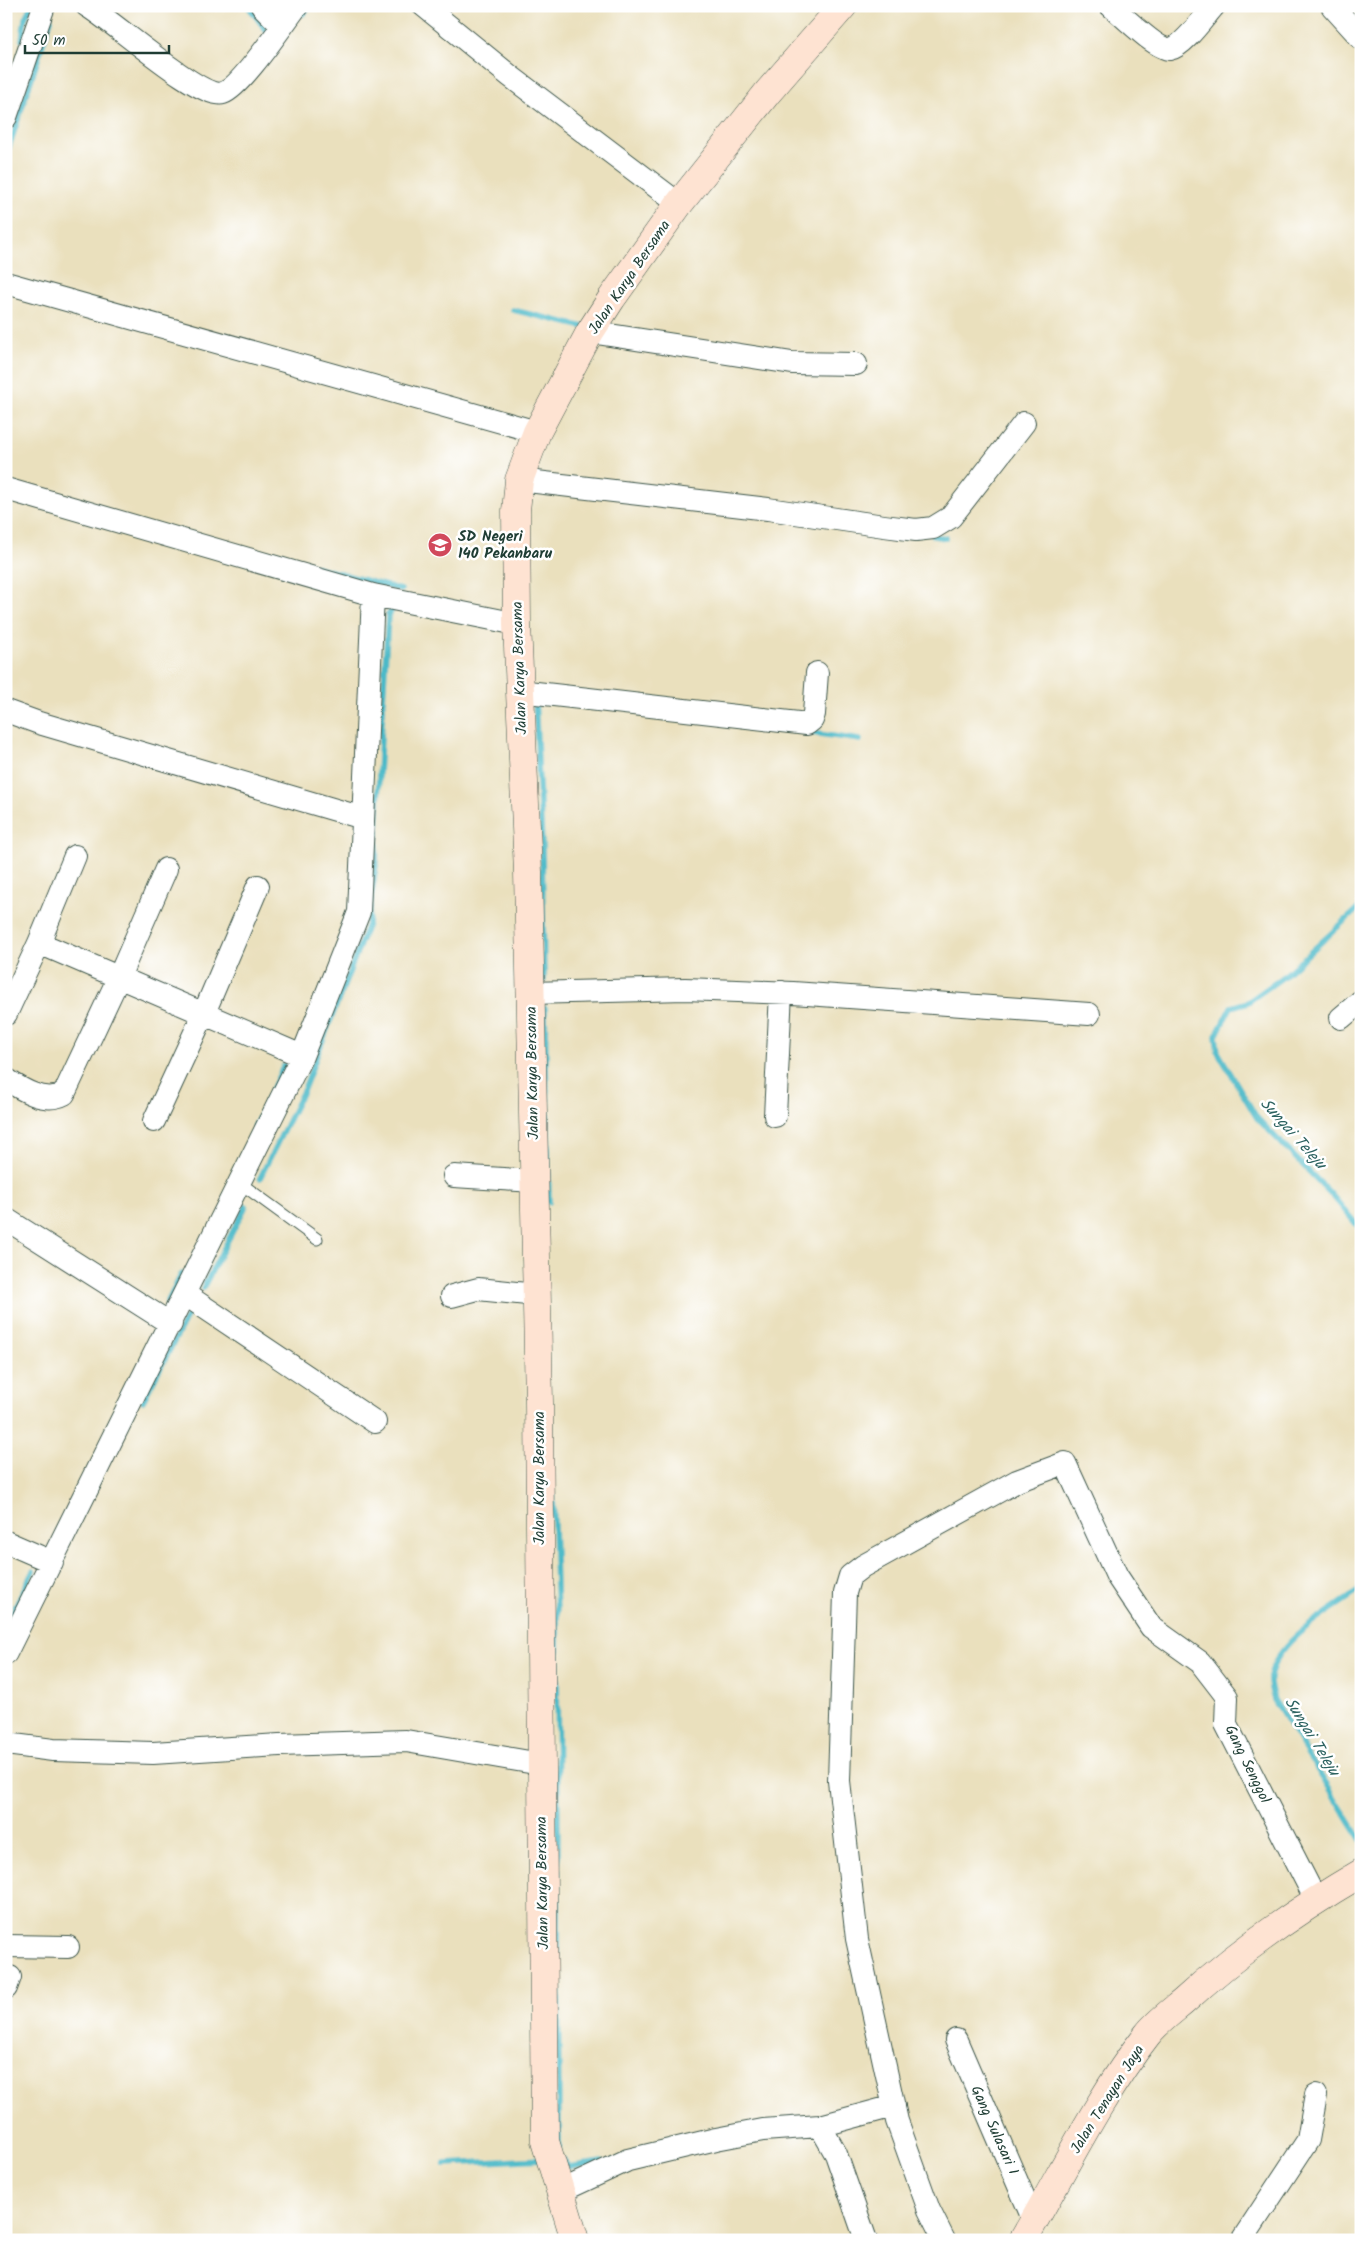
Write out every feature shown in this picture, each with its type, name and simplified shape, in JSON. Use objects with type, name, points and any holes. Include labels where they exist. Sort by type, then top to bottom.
[{"type":"street","points":[[6,117],[44,6]]},
{"type":"street","points":[[87,6],[184,78],[204,90],[216,94],[224,93],[236,82],[297,6]]},
{"type":"street","points":[[262,6],[282,26]]},
{"type":"street","points":[[424,6],[510,76],[679,204]]},
{"type":"street","name":"Jalan Karya Bersama","points":[[575,2240],[545,2141],[537,1295],[528,872],[517,624],[516,511],[519,480],[537,432],[590,332],[612,298],[679,204],[768,92],[843,6]]},
{"type":"street","points":[[1111,6],[1151,39],[1162,47],[1170,49],[1179,45],[1214,6]]},
{"type":"street","points":[[1332,6],[1361,38]]},
{"type":"street","points":[[6,282],[537,432]]},
{"type":"street","points":[[590,332],[792,363],[856,364]]},
{"type":"street","points":[[519,480],[768,509],[916,530],[932,528],[951,517],[1024,423]]},
{"type":"street","points":[[6,489],[373,595],[517,624]]},
{"type":"street","points":[[6,1653],[186,1295],[302,1056],[359,912],[373,595]]},
{"type":"street","points":[[519,691],[807,724],[811,722],[814,714],[817,673]]},
{"type":"street","points":[[6,711],[40,724],[363,818]]},
{"type":"street","points":[[6,1014],[39,943],[75,856]]},
{"type":"street","points":[[6,1079],[40,1097],[55,1099],[64,1094],[119,977],[166,869]]},
{"type":"street","points":[[154,1121],[204,1013],[258,886]]},
{"type":"street","points":[[39,943],[302,1056]]},
{"type":"street","points":[[531,993],[685,989],[781,992],[1089,1014]]},
{"type":"street","points":[[775,1116],[781,992]]},
{"type":"street","points":[[1341,1018],[1361,1001]]},
{"type":"street","points":[[454,1176],[534,1181]]},
{"type":"street","points":[[6,1219],[171,1324]]},
{"type":"street","points":[[452,1296],[478,1289],[537,1295]]},
{"type":"street","points":[[186,1295],[375,1422]]},
{"type":"street","name":"Gang Senggol","points":[[894,2106],[857,1939],[839,1781],[845,1593],[850,1576],[863,1566],[1017,1481],[1065,1463],[1117,1576],[1151,1626],[1200,1662],[1227,1697],[1226,1724],[1320,1897]]},
{"type":"street","points":[[6,1542],[52,1562]]},
{"type":"street","points":[[6,1744],[53,1750],[153,1754],[279,1745],[406,1741],[541,1764]]},
{"type":"street","name":"Jalan Tenayan Jaya","points":[[1029,2230],[1110,2088],[1148,2034],[1207,1979],[1320,1897],[1361,1873]]},
{"type":"street","points":[[6,1946],[68,1947]]},
{"type":"street","name":"Gang Sulasari I","points":[[956,2040],[1029,2230]]},
{"type":"street","points":[[1242,2240],[1308,2140],[1316,2094]]},
{"type":"street","points":[[559,2192],[628,2160],[763,2130],[820,2126],[894,2106],[897,2121],[929,2210],[944,2240]]},
{"type":"street","points":[[820,2126],[836,2154],[866,2240]]},
{"type":"lane","points":[[240,1183],[317,1239]]},
{"type":"waterway","points":[[22,40],[25,18],[31,6]]},
{"type":"waterway","points":[[248,6],[268,33]]},
{"type":"waterway","points":[[303,14],[310,6]]},
{"type":"waterway","points":[[6,156],[51,20]]},
{"type":"waterway","points":[[513,310],[584,327]]},
{"type":"waterway","points":[[933,536],[946,538]]},
{"type":"waterway","points":[[302,563],[401,590]]},
{"type":"waterway","points":[[260,1178],[304,1089],[368,924],[376,865],[388,615],[396,606]]},
{"type":"waterway","points":[[535,697],[542,845],[544,980]]},
{"type":"waterway","points":[[805,732],[860,740]]},
{"type":"waterway","name":"Sungai Teleju","points":[[1361,906],[1283,977],[1248,1002],[1231,1007],[1216,1036],[1218,1052],[1257,1118],[1331,1194],[1361,1230]]},
{"type":"waterway","points":[[545,1008],[549,1202]]},
{"type":"waterway","points":[[255,1126],[284,1065]]},
{"type":"waterway","points":[[203,1288],[246,1206]]},
{"type":"waterway","points":[[167,1303],[182,1273]]},
{"type":"waterway","points":[[143,1401],[188,1315]]},
{"type":"waterway","points":[[553,1494],[557,1613],[559,2147]]},
{"type":"waterway","points":[[6,1626],[33,1571]]},
{"type":"waterway","name":"Sungai Teleju","points":[[1361,1589],[1321,1616],[1294,1638],[1283,1650],[1275,1663],[1270,1677],[1274,1700],[1361,1840]]},
{"type":"waterway","points":[[445,2164],[544,2159]]},
{"type":"waterway","points":[[564,2160],[568,2167],[602,2162]]},
{"type":"place","name":"SD Negeri 140 Pekanbaru","points":[[440,545]]}]
